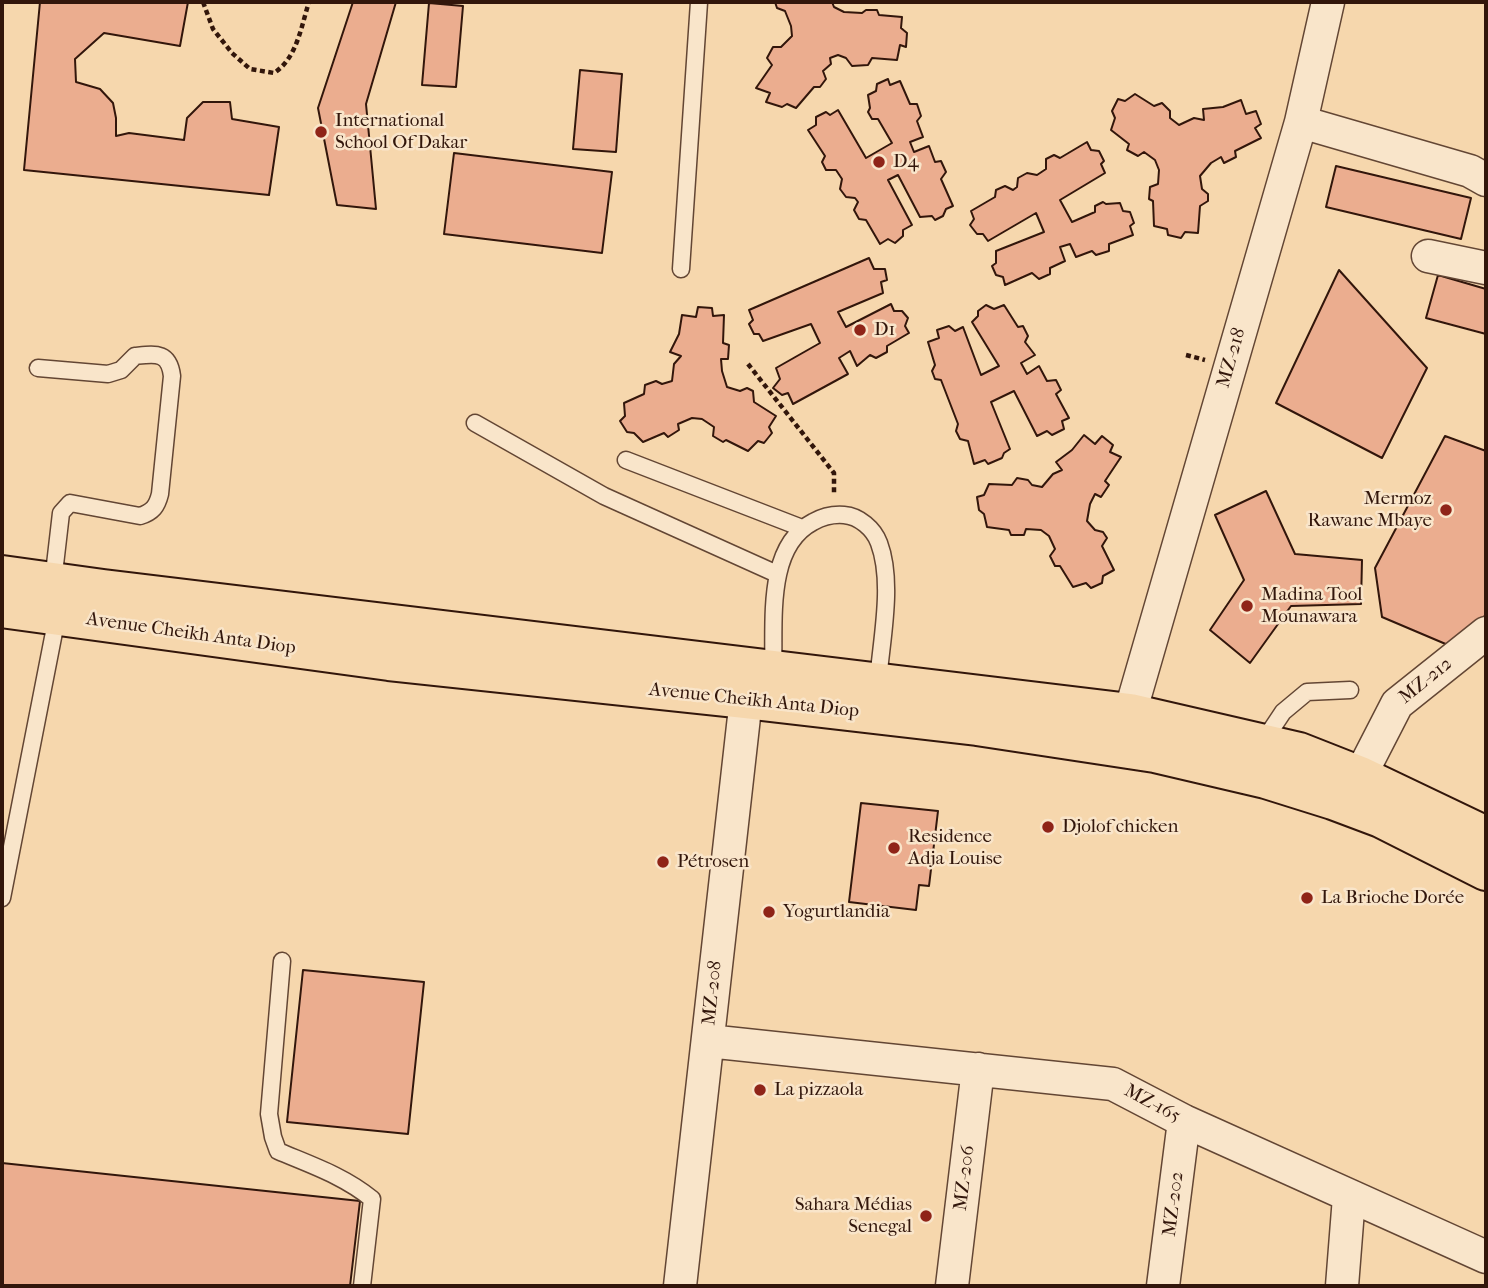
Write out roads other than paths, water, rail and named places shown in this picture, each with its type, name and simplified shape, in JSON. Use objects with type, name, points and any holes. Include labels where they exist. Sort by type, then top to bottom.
[{"type":"main road","name":"Avenue Cheikh Anta Diop","points":[[2,575],[99,621],[389,661],[746,699],[1093,742],[1217,767],[1333,800],[1381,818],[1486,871]]},
{"type":"main road","name":"Avenue Cheikh Anta Diop","points":[[2,608],[55,600],[773,670],[1130,713],[1299,752],[1360,776],[1486,836]]},
{"type":"street","name":"MZ-218","points":[[1130,713],[1301,122],[1328,2]]},
{"type":"street","points":[[1301,122],[1470,171],[1486,180]]},
{"type":"street","points":[[1428,256],[1486,268]]},
{"type":"street","name":"MZ-212","points":[[1360,776],[1396,704],[1486,634]]},
{"type":"street","name":"MZ-208","points":[[680,1286],[746,699]]},
{"type":"street","name":"MZ-165","points":[[708,1041],[1113,1084],[1184,1121],[1486,1256]]},
{"type":"street","name":"MZ-206","points":[[952,1286],[978,1069]]},
{"type":"street","name":"MZ-202","points":[[1163,1286],[1184,1121]]},
{"type":"street","points":[[1342,1286],[1349,1197]]},
{"type":"lane","points":[[681,269],[699,2]]},
{"type":"lane","points":[[3,890],[55,600],[61,513],[70,503],[140,516],[157,506],[172,376],[171,365],[165,358],[154,354],[135,356],[121,370],[108,374],[38,368]]},
{"type":"lane","points":[[475,423],[604,496],[777,574]]},
{"type":"lane","points":[[626,460],[802,528]]},
{"type":"lane","points":[[773,670],[777,574],[784,549],[802,528],[823,517],[846,515],[864,522],[878,541],[884,563],[885,592],[878,682]]},
{"type":"lane","points":[[1263,742],[1283,712],[1307,692],[1350,690]]},
{"type":"lane","points":[[282,961],[269,1114],[273,1137],[278,1151],[338,1175],[356,1185],[372,1199],[362,1286]]},
{"type":"place","name":"International School Of Dakar","points":[[321,132]]},
{"type":"place","name":"D4","points":[[879,162]]},
{"type":"place","name":"D1","points":[[860,330]]},
{"type":"place","name":"Mermoz Rawane Mbaye","points":[[1446,510]]},
{"type":"place","name":"Madina Tool Mounawara","points":[[1247,606]]},
{"type":"place","name":"Djolof chicken","points":[[1048,827]]},
{"type":"place","name":"Residence Adja Louise","points":[[894,848]]},
{"type":"place","name":"Pétrosen","points":[[663,862]]},
{"type":"place","name":"La Brioche Dorée","points":[[1307,898]]},
{"type":"place","name":"Yogurtlandia","points":[[769,912]]},
{"type":"place","name":"La pizzaola","points":[[760,1090]]},
{"type":"place","name":"Sahara Médias Senegal","points":[[926,1216]]}]
